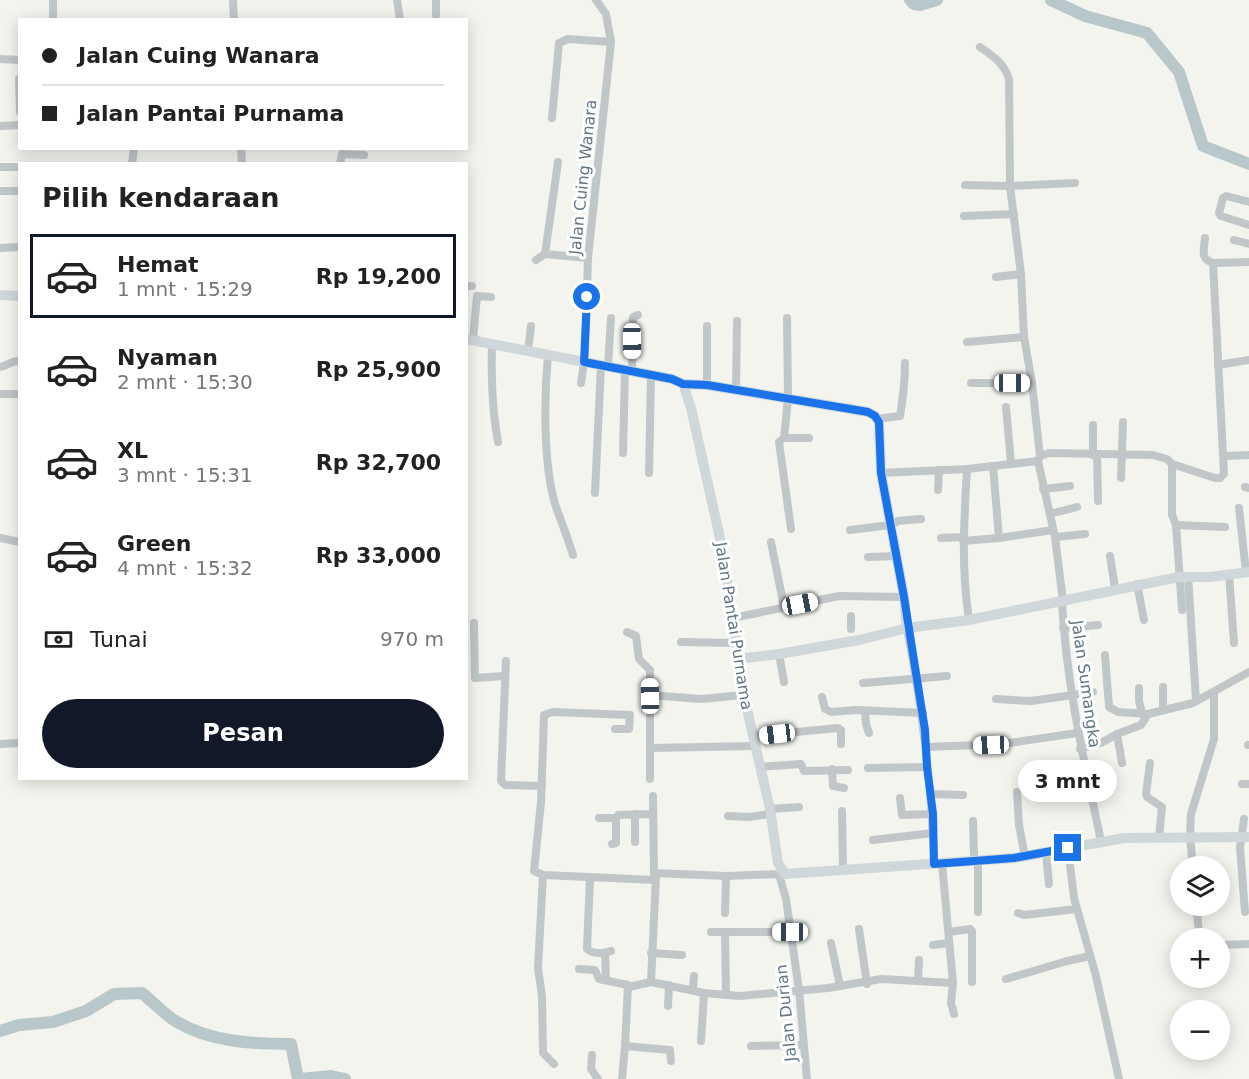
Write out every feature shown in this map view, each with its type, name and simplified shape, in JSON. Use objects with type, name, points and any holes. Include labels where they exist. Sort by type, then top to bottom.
[{"type":"street","points":[[53,0],[53,18]]},
{"type":"street","points":[[233,0],[234,18]]},
{"type":"street","points":[[397,0],[400,18]]},
{"type":"street","points":[[436,0],[436,15]]},
{"type":"street","name":"Jalan Cuing Wanara","points":[[581,382],[584,362],[588,258],[611,42],[606,14],[596,0]]},
{"type":"street","points":[[552,118],[559,43],[568,39],[611,42]]},
{"type":"street","name":"Jalan Sumangka","points":[[980,46],[1006,69],[1009,79],[1010,186],[1022,274],[1024,337],[1032,383],[1046,511],[1054,534],[1063,601],[1063,628],[1071,696],[1080,749],[1101,841]]},
{"type":"street","points":[[0,59],[18,60]]},
{"type":"street","points":[[0,126],[18,124]]},
{"type":"street","points":[[340,162],[342,154],[363,155]]},
{"type":"street","points":[[545,254],[558,162]]},
{"type":"street","points":[[0,167],[18,167]]},
{"type":"street","points":[[965,185],[1010,186],[1075,183]]},
{"type":"street","points":[[0,191],[18,191]]},
{"type":"street","points":[[1249,202],[1223,197],[1219,213],[1221,216],[1249,225]]},
{"type":"street","points":[[964,216],[1014,214]]},
{"type":"street","points":[[1204,238],[1206,261],[1213,263],[1249,261]]},
{"type":"street","points":[[1234,240],[1249,244]]},
{"type":"street","points":[[0,248],[18,247]]},
{"type":"street","points":[[536,260],[545,254],[588,258]]},
{"type":"street","points":[[881,473],[967,469],[1011,464],[1039,458],[1049,453],[1123,453],[1153,455],[1167,459],[1172,464],[1219,478],[1224,474],[1224,456],[1213,263]]},
{"type":"street","points":[[996,277],[1022,274]]},
{"type":"street","points":[[491,297],[478,295],[470,339],[672,379],[683,384],[707,385],[868,412],[879,422],[881,473],[904,597],[927,747],[933,833],[949,932],[951,1003],[954,1014]]},
{"type":"street","points":[[0,296],[18,296]]},
{"type":"street","points":[[623,453],[633,317],[638,315]]},
{"type":"street","points":[[595,493],[611,318]]},
{"type":"street","points":[[784,438],[788,399],[787,318]]},
{"type":"street","points":[[736,390],[737,321]]},
{"type":"street","points":[[528,351],[531,326]]},
{"type":"street","points":[[707,327],[707,385]]},
{"type":"street","points":[[967,342],[1024,337]]},
{"type":"street","points":[[492,344],[490,380],[492,410],[498,442]]},
{"type":"street","points":[[548,355],[546,388],[549,462],[556,506],[573,555]]},
{"type":"street","points":[[1218,365],[1249,360]]},
{"type":"street","points":[[0,367],[11,361],[18,361]]},
{"type":"street","points":[[876,419],[900,416],[905,390],[905,363]]},
{"type":"street","points":[[649,473],[651,376]]},
{"type":"street","points":[[971,383],[1032,383]]},
{"type":"street","name":"Jalan Pantai Purnama","points":[[683,384],[691,408],[722,547],[744,695],[781,873]]},
{"type":"street","points":[[0,394],[18,394]]},
{"type":"street","points":[[1006,407],[1011,464]]},
{"type":"street","points":[[1121,478],[1123,422]]},
{"type":"street","points":[[1093,425],[1098,501]]},
{"type":"street","points":[[791,529],[779,442],[784,438],[809,438]]},
{"type":"street","points":[[1224,456],[1249,455]]},
{"type":"street","points":[[1172,464],[1172,515],[1176,525],[1184,576],[1196,700]]},
{"type":"street","points":[[993,466],[999,538]]},
{"type":"street","points":[[967,469],[963,580],[969,620]]},
{"type":"street","points":[[938,490],[939,470]]},
{"type":"street","points":[[1043,489],[1070,486]]},
{"type":"street","points":[[1046,511],[1077,507]]},
{"type":"street","points":[[738,659],[779,654],[908,628],[969,620],[1137,584],[1184,576],[1210,577],[1248,572],[1239,508]]},
{"type":"street","points":[[850,530],[921,519]]},
{"type":"street","points":[[1176,525],[1225,526]]},
{"type":"street","points":[[941,538],[1084,534]]},
{"type":"street","points":[[0,538],[18,542]]},
{"type":"street","points":[[771,542],[784,608]]},
{"type":"street","points":[[868,557],[896,556]]},
{"type":"street","points":[[1110,556],[1115,588]]},
{"type":"street","points":[[1229,574],[1234,643]]},
{"type":"street","points":[[1182,610],[1184,576]]},
{"type":"street","points":[[1137,584],[1144,620]]},
{"type":"street","points":[[733,618],[839,596],[904,597]]},
{"type":"street","points":[[851,616],[851,629]]},
{"type":"street","points":[[474,623],[475,678],[504,676]]},
{"type":"street","points":[[1063,628],[1098,625]]},
{"type":"street","points":[[627,632],[636,636],[639,659],[650,670],[650,779]]},
{"type":"street","points":[[681,642],[736,643]]},
{"type":"street","points":[[779,654],[784,682]]},
{"type":"street","points":[[1105,655],[1100,691],[1113,711],[1145,714],[1185,705],[1249,672]]},
{"type":"street","points":[[506,661],[501,781],[505,785],[542,786]]},
{"type":"street","points":[[863,683],[947,676]]},
{"type":"street","points":[[1163,687],[1163,709]]},
{"type":"street","points":[[1080,749],[1101,743],[1141,724],[1145,714],[1139,701],[1138,688]]},
{"type":"street","points":[[996,699],[1031,701],[1100,691]]},
{"type":"street","points":[[1192,856],[1191,814],[1214,739],[1214,692]]},
{"type":"street","points":[[650,696],[701,699],[744,695]]},
{"type":"street","points":[[822,697],[828,711],[922,713]]},
{"type":"street","points":[[865,711],[869,733]]},
{"type":"street","points":[[615,729],[629,729],[630,715],[546,714],[543,720],[542,786],[534,871],[543,876],[590,878],[781,873],[789,875],[1025,856],[1101,841],[1159,837],[1245,837]]},
{"type":"street","points":[[650,748],[754,741],[838,728],[842,730],[842,744]]},
{"type":"street","points":[[927,747],[1004,744],[1077,733]]},
{"type":"street","points":[[1117,734],[1122,763]]},
{"type":"street","points":[[0,744],[18,743]]},
{"type":"street","points":[[1150,763],[1146,794],[1162,807],[1159,837]]},
{"type":"street","points":[[760,767],[801,764],[804,771],[848,770]]},
{"type":"street","points":[[868,768],[927,767]]},
{"type":"street","points":[[832,769],[833,786],[843,788]]},
{"type":"street","points":[[1017,792],[1019,825],[1025,856]]},
{"type":"street","points":[[931,794],[963,795]]},
{"type":"street","points":[[651,982],[655,877],[653,871],[653,796]]},
{"type":"street","points":[[900,798],[902,815],[933,814]]},
{"type":"street","points":[[728,816],[749,817],[799,807]]},
{"type":"street","points":[[842,811],[843,871]]},
{"type":"street","points":[[599,818],[616,818],[619,814],[653,814]]},
{"type":"street","points":[[635,814],[635,842]]},
{"type":"street","points":[[612,844],[616,843],[616,818]]},
{"type":"street","points":[[1244,819],[1245,912]]},
{"type":"street","points":[[973,821],[974,855],[978,866],[978,912]]},
{"type":"street","points":[[873,840],[933,833]]},
{"type":"street","points":[[1068,848],[1077,909],[1119,1079]]},
{"type":"street","points":[[1046,853],[1049,884]]},
{"type":"street","name":"Jalan Durian","points":[[781,873],[799,990],[807,1079]]},
{"type":"street","points":[[543,876],[538,968],[542,996],[543,1053],[555,1064]]},
{"type":"street","points":[[724,913],[726,876]]},
{"type":"street","points":[[590,878],[588,949],[592,952],[608,952],[606,980]]},
{"type":"street","points":[[1018,913],[1024,915],[1077,909]]},
{"type":"street","points":[[859,929],[866,982]]},
{"type":"street","points":[[949,932],[972,931],[972,982]]},
{"type":"street","points":[[711,932],[790,932]]},
{"type":"street","points":[[725,933],[726,995]]},
{"type":"street","points":[[831,943],[840,986]]},
{"type":"street","points":[[933,945],[949,943]]},
{"type":"street","points":[[1230,945],[1249,944]]},
{"type":"street","points":[[651,953],[682,955]]},
{"type":"street","points":[[1006,979],[1090,956]]},
{"type":"street","points":[[918,981],[919,960]]},
{"type":"street","points":[[579,969],[595,970],[598,978],[626,983],[629,987],[622,1079]]},
{"type":"street","points":[[693,976],[693,989]]},
{"type":"street","points":[[629,987],[651,982],[726,995],[840,986],[891,978],[952,982]]},
{"type":"street","points":[[668,1006],[669,985]]},
{"type":"street","points":[[701,1041],[704,993]]},
{"type":"street","points":[[751,1046],[803,1045]]},
{"type":"street","points":[[626,1046],[670,1050],[671,1062]]},
{"type":"street","points":[[592,1055],[591,1069],[598,1079]]},
{"type":"waterway","points":[[910,0],[920,5],[937,0]]},
{"type":"waterway","points":[[1051,0],[1085,16],[1147,33],[1179,72],[1203,146],[1249,164]]},
{"type":"waterway","points":[[0,1031],[19,1025],[53,1022],[86,1011],[114,994],[142,993],[173,1019],[204,1034],[247,1042],[291,1044],[298,1079]]},
{"type":"waterway","points":[[300,1079],[331,1076],[345,1079]]},
{"type":"route","points":[[587,297],[584,362],[672,379],[683,384],[707,385],[868,412],[875,416],[879,422],[881,473],[925,730],[933,814],[934,864],[1014,858],[1068,848]]}]
